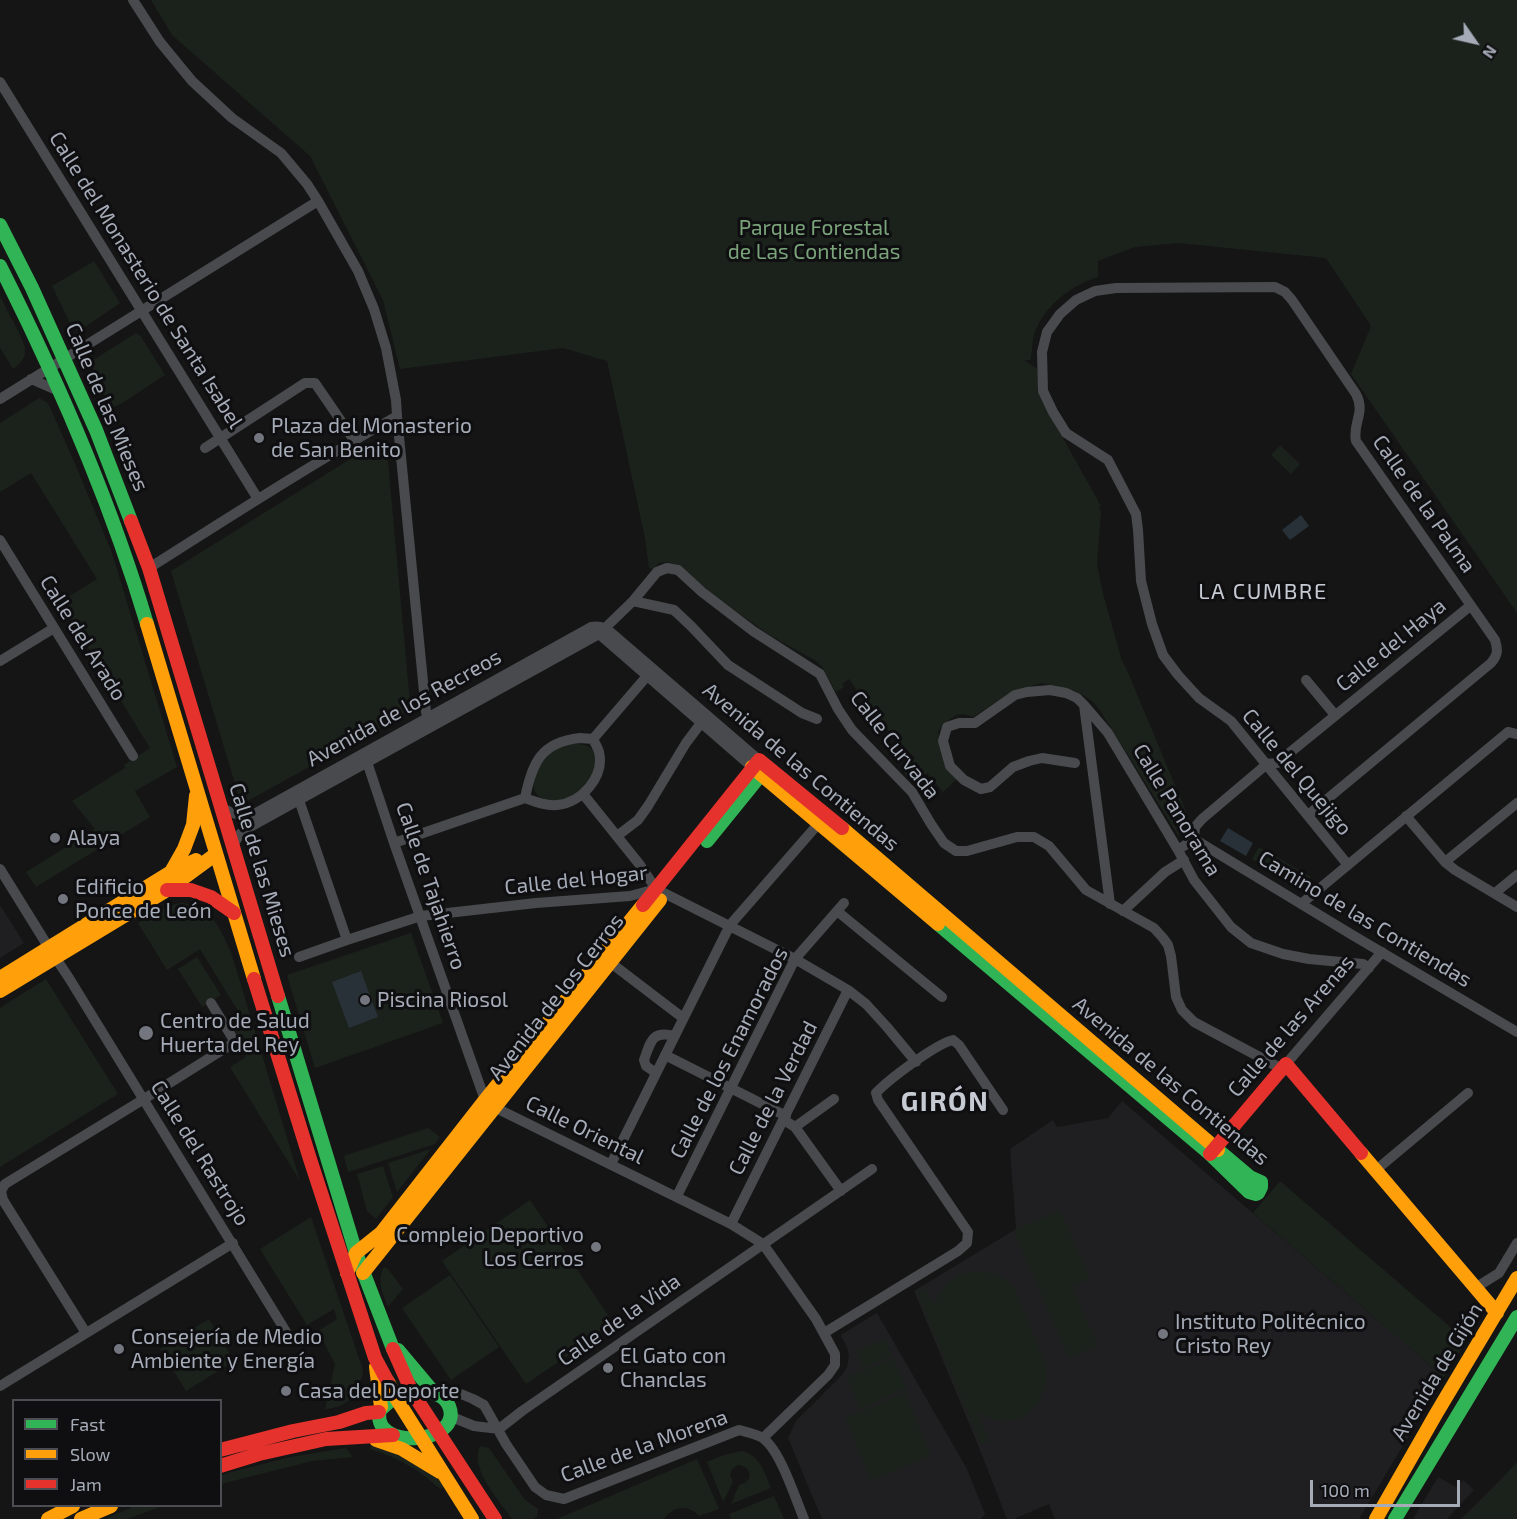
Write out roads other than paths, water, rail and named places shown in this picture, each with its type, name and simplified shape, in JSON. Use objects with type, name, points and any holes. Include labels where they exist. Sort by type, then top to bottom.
[{"type":"main road","name":"Calle de las Mieses","points":[[0,225],[32,288],[96,430],[149,568],[356,1253],[389,1341],[412,1392],[446,1425],[464,1472],[495,1519]]},
{"type":"main road","points":[[14,253],[27,291],[56,353],[49,368],[58,369],[64,375],[96,452],[111,469]]},
{"type":"main road","name":"Calle de las Mieses","points":[[0,266],[61,392],[121,542],[300,1126],[375,1358],[396,1398],[472,1519]]},
{"type":"main road","points":[[121,542],[149,568],[143,572],[140,579],[141,603]]},
{"type":"main road","name":"Avenida de las Contiendas","points":[[760,767],[819,823],[1059,1028],[1212,1151]]},
{"type":"main road","name":"Avenida de las Contiendas","points":[[760,767],[825,814],[1212,1151]]},
{"type":"main road","name":"Avenida de los Cerros","points":[[356,1253],[377,1236],[611,963],[654,884],[666,876],[760,767]]},
{"type":"main road","name":"Avenida de los Cerros","points":[[363,1273],[639,910],[654,884],[760,767]]},
{"type":"main road","points":[[171,872],[184,849],[193,825],[197,789]]},
{"type":"main road","points":[[0,978],[52,953],[167,890],[216,854],[222,808]]},
{"type":"main road","points":[[0,991],[171,872],[216,854],[226,856],[230,864],[280,1023],[290,1035]]},
{"type":"main road","points":[[167,890],[191,890],[211,897],[234,913]]},
{"type":"main road","points":[[1284,1066],[1376,1170],[1497,1313],[1501,1321],[1501,1330],[1456,1408],[1453,1424]]},
{"type":"main road","name":"Calle de las Arenas","points":[[1212,1151],[1284,1066]]},
{"type":"main road","points":[[300,1126],[307,1137],[323,1182],[340,1242],[345,1248],[356,1253],[378,1254]]},
{"type":"main road","points":[[349,1228],[358,1236],[365,1238],[377,1236]]},
{"type":"main road","points":[[347,1273],[356,1253]]},
{"type":"main road","name":"Avenida de Gijón","points":[[1376,1519],[1517,1278]]},
{"type":"main road","points":[[1497,1313],[1514,1307],[1517,1302]]},
{"type":"main road","name":"Avenida de Gijón","points":[[1395,1519],[1517,1317]]},
{"type":"main road","points":[[222,1465],[259,1454],[326,1439],[365,1436],[429,1437],[446,1425],[448,1404],[389,1341]]},
{"type":"main road","points":[[375,1358],[380,1420],[393,1436]]},
{"type":"main road","points":[[222,1449],[339,1422],[380,1409],[396,1398],[412,1392],[428,1392],[438,1395]]},
{"type":"main road","points":[[365,1436],[402,1449],[444,1474]]},
{"type":"main road","points":[[48,1519],[71,1507]]},
{"type":"main road","points":[[81,1519],[109,1507]]},
{"type":"street","points":[[133,0],[160,42],[192,81],[232,118],[281,153],[307,184],[358,271],[374,309],[386,348],[396,400],[429,722]]},
{"type":"street","name":"Calle del Monasterio de Santa Isabel","points":[[0,82],[258,499]]},
{"type":"street","points":[[0,399],[318,201]]},
{"type":"street","name":"Calle de la Palma","points":[[1041,371],[1042,352],[1047,332],[1060,314],[1076,300],[1095,291],[1116,288],[1275,287],[1285,292],[1299,309],[1356,393],[1361,409],[1354,434],[1356,441],[1495,640],[1498,648],[1497,656],[1491,663],[1308,815]]},
{"type":"street","name":"Calle del Quejigo","points":[[1041,371],[1043,391],[1066,433],[1108,460],[1136,514],[1141,581],[1163,655],[1199,698],[1231,720],[1348,865]]},
{"type":"street","points":[[31,379],[61,392]]},
{"type":"street","points":[[205,448],[305,383],[315,383],[354,440]]},
{"type":"street","points":[[149,568],[396,416]]},
{"type":"street","name":"Calle del Arado","points":[[0,540],[133,756]]},
{"type":"street","name":"Calle Curvada","points":[[602,631],[633,601],[657,572],[667,568],[678,570],[702,592],[753,631],[820,674],[852,730],[912,792],[944,843],[956,851],[967,851],[1017,837],[1034,837],[1049,846],[1086,890],[1110,904]]},
{"type":"street","points":[[633,601],[674,610],[728,665],[802,713],[817,719]]},
{"type":"street","name":"Calle del Haya","points":[[1123,911],[1181,855],[1194,839],[1195,827],[1202,819],[1267,764],[1277,763],[1470,606]]},
{"type":"street","name":"Avenida de los Recreos","points":[[233,845],[240,834],[248,828],[591,627],[598,626],[602,631]]},
{"type":"street","points":[[0,661],[54,628]]},
{"type":"street","name":"Avenida de las Contiendas","points":[[602,631],[647,676],[701,723],[760,767]]},
{"type":"street","name":"Avenida de las Contiendas","points":[[602,631],[760,767]]},
{"type":"street","points":[[525,798],[532,769],[547,750],[568,739],[593,739],[647,676]]},
{"type":"street","name":"Calle del Haya","points":[[1306,680],[1335,716]]},
{"type":"street","name":"Calle Panorama","points":[[1075,763],[1042,758],[1029,760],[1013,767],[990,787],[981,789],[964,780],[950,766],[943,741],[946,728],[959,723],[975,723],[1016,694],[1050,690],[1077,698],[1108,734],[1194,880],[1230,927],[1251,943],[1283,954],[1363,964],[1369,968]]},
{"type":"street","points":[[1084,705],[1110,904],[1154,928],[1168,945],[1173,964],[1176,997],[1182,1010],[1194,1022],[1284,1066]]},
{"type":"street","points":[[617,836],[638,820],[701,723]]},
{"type":"street","points":[[1089,739],[1096,731],[1104,731],[1108,734]]},
{"type":"street","points":[[1301,904],[1508,732],[1517,734]]},
{"type":"street","points":[[394,843],[525,798],[549,805],[568,802],[583,794],[592,784],[599,768],[599,751],[593,739]]},
{"type":"street","name":"Avenida de los Recreos","points":[[222,808],[239,816],[249,816],[366,758]]},
{"type":"street","name":"Calle de Tajahierro","points":[[366,758],[472,1064],[491,1104]]},
{"type":"street","points":[[583,794],[654,884]]},
{"type":"street","points":[[298,800],[347,940]]},
{"type":"street","points":[[1445,862],[1517,803]]},
{"type":"street","points":[[1406,816],[1445,862],[1517,907]]},
{"type":"street","points":[[611,1164],[730,925],[819,823]]},
{"type":"street","name":"Camino de las Contiendas","points":[[1194,839],[1517,1032]]},
{"type":"street","name":"Calle del Rastrojo","points":[[0,869],[288,1335]]},
{"type":"street","points":[[1495,893],[1517,875]]},
{"type":"street","name":"Calle del Hogar","points":[[299,957],[421,916],[536,903],[630,896],[654,884],[848,990],[866,1004],[916,1062]]},
{"type":"street","name":"Avenida de los Cerros","points":[[630,896],[637,903],[639,910]]},
{"type":"street","name":"Calle de los Enamorados","points":[[677,1196],[795,959],[840,907],[942,997]]},
{"type":"street","name":"Calle de las Arenas","points":[[1284,1066],[1382,952]]},
{"type":"street","points":[[611,963],[683,1018]]},
{"type":"street","name":"Calle de la Verdad","points":[[731,1224],[848,990]]},
{"type":"street","points":[[86,1334],[3,1200],[1,1191],[5,1184],[235,1042],[211,1003]]},
{"type":"street","points":[[656,1073],[646,1065],[644,1060],[648,1047],[655,1036],[663,1033],[675,1036]]},
{"type":"street","points":[[824,1333],[958,1251],[967,1243],[968,1232],[878,1100],[876,1093],[916,1062],[946,1042],[953,1040],[959,1045],[1003,1110]]},
{"type":"street","points":[[665,1055],[785,1118],[795,1127],[841,1191]]},
{"type":"street","points":[[1376,1170],[1468,1093]]},
{"type":"street","points":[[795,1127],[834,1099]]},
{"type":"street","name":"Calle Oriental","points":[[491,1104],[677,1196],[731,1224],[763,1244]]},
{"type":"street","name":"Calle de la Vida","points":[[499,1429],[872,1169]]},
{"type":"street","points":[[0,1386],[233,1243]]},
{"type":"street","name":"Avenida de Gijón","points":[[1474,1288],[1499,1273],[1517,1243]]},
{"type":"street","points":[[763,1244],[816,1319],[835,1354],[835,1365],[828,1375],[763,1438],[774,1448],[804,1519]]},
{"type":"street","name":"Calle de la Morena","points":[[438,1395],[461,1394],[483,1405],[535,1487],[546,1495],[564,1499],[739,1430],[763,1438]]},
{"type":"street","name":"Calle de la Morena","points":[[446,1425],[464,1423],[499,1429]]},
{"type":"street","name":"Calle de la Morena","points":[[479,1426],[506,1444]]},
{"type":"place","name":"Plaza del Monasterio de San Benito","points":[[259,438]]},
{"type":"place","name":"Alaya","points":[[55,838]]},
{"type":"place","name":"Edificio Ponce de León","points":[[63,899]]},
{"type":"place","name":"Piscina Riosol","points":[[365,1000]]},
{"type":"place","name":"Centro de Salud Huerta del Rey","points":[[146,1033]]},
{"type":"place","name":"Complejo Deportivo Los Cerros","points":[[596,1247]]},
{"type":"place","name":"Instituto Politécnico Cristo Rey","points":[[1163,1334]]},
{"type":"place","name":"Consejería de Medio Ambiente y Energía","points":[[119,1349]]},
{"type":"place","name":"El Gato con Chanclas","points":[[608,1368]]},
{"type":"place","name":"Casa del Deporte","points":[[286,1391]]},
{"type":"district","name":"LA CUMBRE","points":[[1263,592]]},
{"type":"district","name":"GIRÓN","points":[[945,1102]]},
{"type":"park label","name":"Parque Forestal de Las Contiendas","points":[[814,240]]}]
